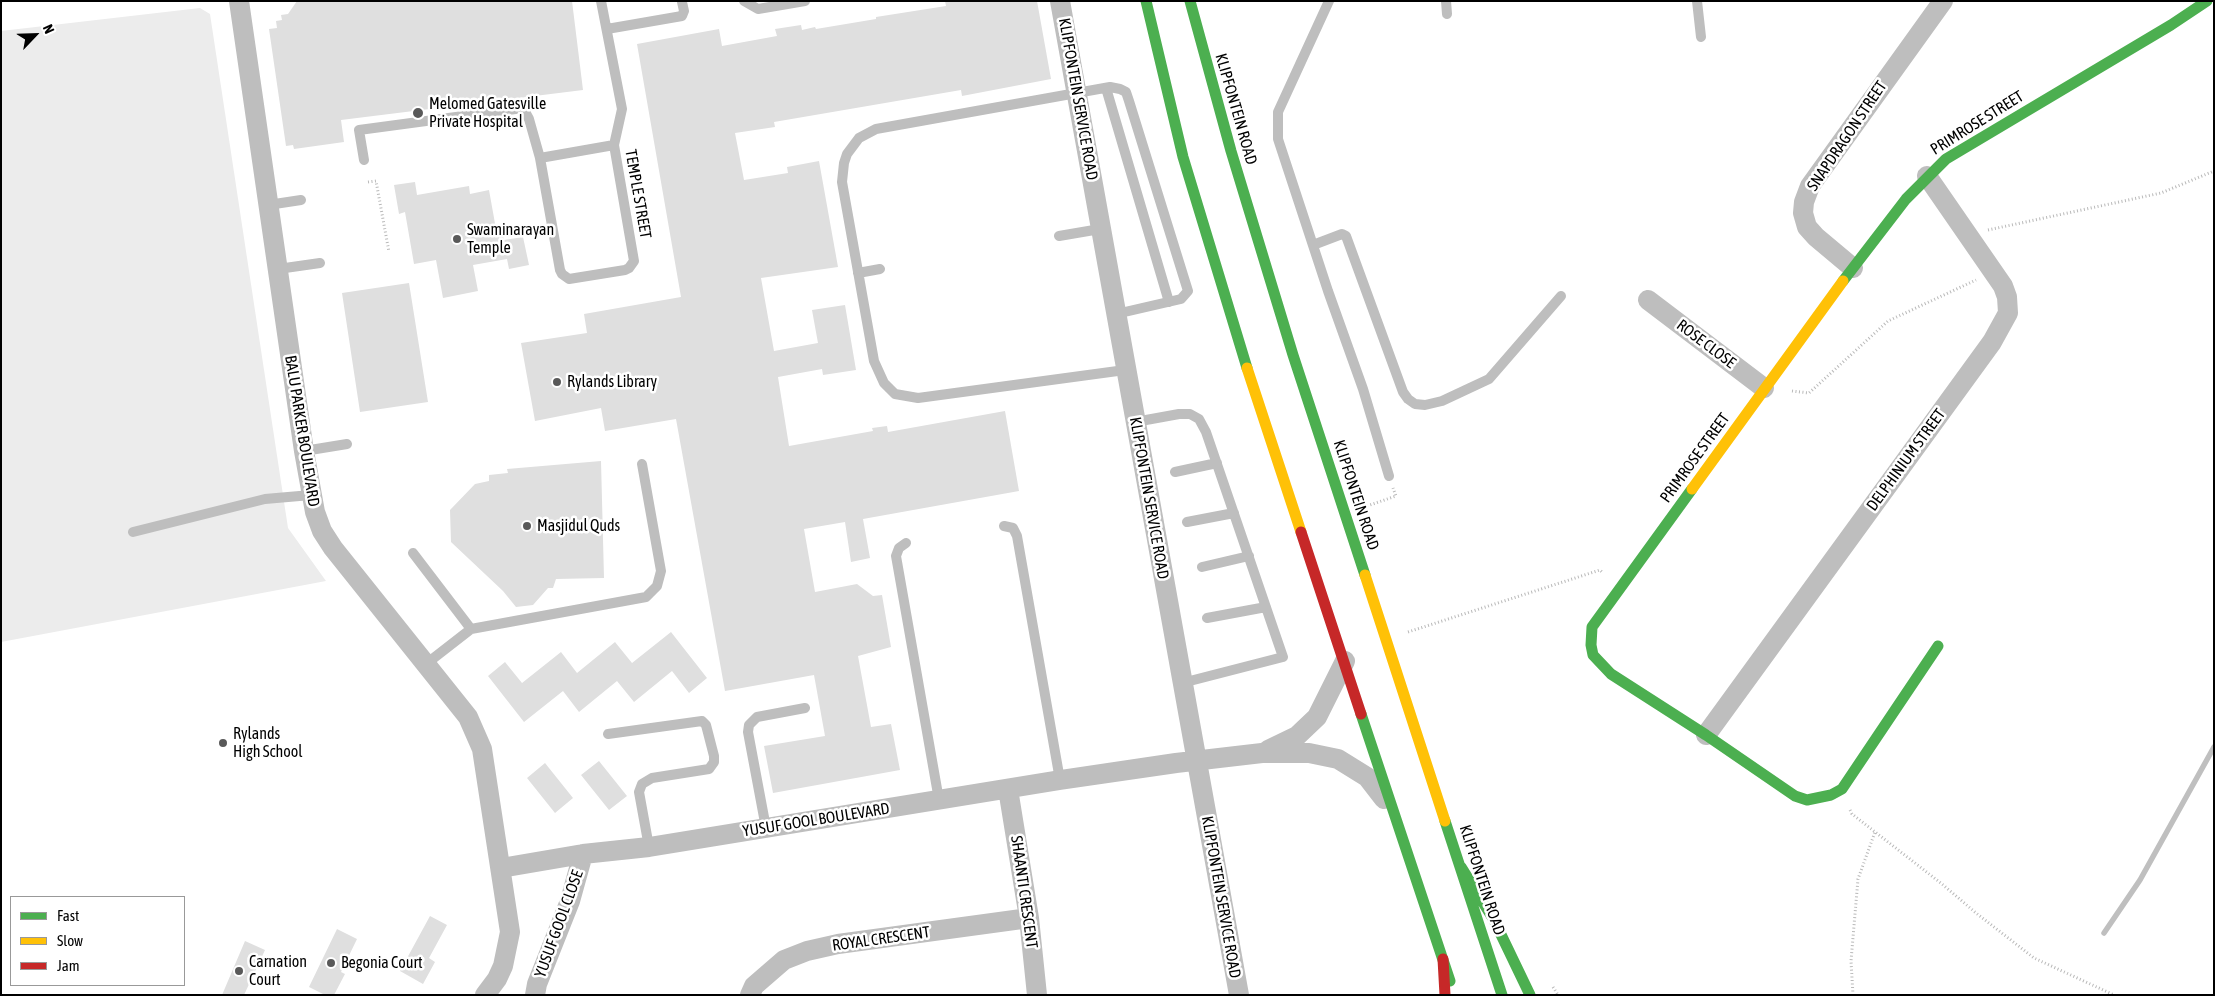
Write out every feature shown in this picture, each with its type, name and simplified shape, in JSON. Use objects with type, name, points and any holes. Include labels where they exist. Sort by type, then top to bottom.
[{"type":"main road","points":[[1146,1],[1183,157],[1231,318],[1399,822],[1454,995]]},
{"type":"main road","name":"KLIPFONTEIN ROAD","points":[[1190,1],[1231,151],[1293,355],[1502,995]]},
{"type":"main road","name":"PRIMROSE STREET","points":[[1842,789],[1819,798],[1807,800],[1795,796],[1706,735],[1611,674],[1593,655],[1591,645],[1592,627],[1724,448],[1764,388],[1853,268],[1906,199],[1927,176],[1946,159],[2171,25],[2207,1]]},
{"type":"main road","points":[[1842,789],[1938,646]]},
{"type":"main road","points":[[1461,867],[1494,920],[1530,995]]},
{"type":"main road","points":[[1442,959],[1445,995]]},
{"type":"street","name":"BALU PARKER BOULEVARD","points":[[239,1],[311,495],[322,531],[333,548],[468,717],[476,732],[482,749],[502,868]]},
{"type":"street","name":"KLIPFONTEIN SERVICE ROAD","points":[[1060,1],[1239,995]]},
{"type":"street","name":"SNAPDRAGON STREET","points":[[1853,268],[1816,238],[1807,227],[1803,213],[1804,202],[1810,186],[1943,1]]},
{"type":"street","name":"DELPHINIUM STREET","points":[[1706,735],[1992,342],[2008,313],[2005,292],[1994,272],[1927,176]]},
{"type":"street","name":"ROSE CLOSE","points":[[1648,300],[1764,388]]},
{"type":"street","name":"YUSUF GOOL BOULEVARD","points":[[1262,753],[1296,736],[1318,717],[1345,661]]},
{"type":"street","name":"YUSUF GOOL BOULEVARD","points":[[502,868],[583,854],[649,847],[1060,780],[1197,760],[1262,753],[1309,753],[1338,759],[1367,777],[1399,822]]},
{"type":"street","name":"SHAANTI CRESCENT","points":[[1008,788],[1028,918],[1037,995]]},
{"type":"street","name":"YUSUF GOOL CLOSE","points":[[535,995],[537,984],[570,901],[583,854]]},
{"type":"street","points":[[485,995],[497,979],[503,966],[510,932],[502,868]]},
{"type":"street","name":"ROYAL CRESCENT","points":[[750,995],[754,986],[784,960],[807,951],[838,944],[1028,918]]},
{"type":"lane","name":"TEMPLE STREET","points":[[540,158],[562,274],[569,279],[573,279],[625,270],[632,265],[634,257],[614,145],[622,109],[601,1]]},
{"type":"lane","points":[[744,1],[758,9],[805,1]]},
{"type":"lane","points":[[1329,1],[1278,112],[1278,139],[1363,390],[1390,476]]},
{"type":"lane","points":[[1446,1],[1447,14]]},
{"type":"lane","points":[[1697,1],[1701,37]]},
{"type":"lane","points":[[607,29],[682,16],[684,13],[682,2]]},
{"type":"lane","points":[[1106,88],[1169,302]]},
{"type":"lane","points":[[1116,314],[1181,299],[1188,291],[1126,92],[1120,88],[1106,88],[886,126],[867,133],[852,145],[844,163],[842,182],[874,361],[884,383],[895,394],[918,398],[1125,370]]},
{"type":"lane","points":[[364,160],[359,130],[523,108],[540,158],[614,145]]},
{"type":"lane","points":[[268,205],[301,200]]},
{"type":"lane","points":[[1059,236],[1100,229]]},
{"type":"lane","points":[[1313,246],[1342,234],[1346,236],[1403,392],[1415,404],[1425,405],[1442,401],[1489,379],[1561,296]]},
{"type":"lane","points":[[278,269],[320,263]]},
{"type":"lane","points":[[858,273],[880,269]]},
{"type":"lane","points":[[1135,422],[1179,414],[1190,414],[1199,418],[1217,463],[1283,657],[1182,683]]},
{"type":"lane","points":[[304,451],[347,444]]},
{"type":"lane","points":[[1175,472],[1217,463]]},
{"type":"lane","points":[[426,664],[471,629],[639,599],[652,593],[660,579],[661,571],[642,464]]},
{"type":"lane","points":[[133,532],[265,498],[311,495]]},
{"type":"lane","points":[[1187,522],[1234,513]]},
{"type":"lane","points":[[1004,526],[1013,528],[1017,536],[1060,780]]},
{"type":"lane","points":[[906,543],[899,548],[896,556],[939,800]]},
{"type":"lane","points":[[412,553],[471,629]]},
{"type":"lane","points":[[1202,567],[1249,556]]},
{"type":"lane","points":[[1207,618],[1266,607]]},
{"type":"lane","points":[[766,828],[748,732],[749,725],[757,716],[805,708]]},
{"type":"lane","points":[[608,734],[702,721],[706,725],[714,756],[714,762],[709,769],[652,778],[642,784],[639,792],[649,847]]},
{"type":"path","points":[[1968,234],[2161,193],[2214,171]]},
{"type":"path","points":[[368,182],[376,181],[389,252]]},
{"type":"path","points":[[1764,388],[1809,393],[1888,321],[1994,272]]},
{"type":"path","points":[[1362,508],[1396,496],[1390,476]]},
{"type":"path","points":[[1402,633],[1600,570],[1620,588]]},
{"type":"path","points":[[1842,789],[1852,814],[2034,958],[2114,995]]},
{"type":"path","points":[[1853,995],[1851,961],[1858,879],[1875,832]]},
{"type":"path","points":[[1552,986],[1558,995]]},
{"type":"shaded area","points":[[200,8],[210,14],[288,528],[326,581],[1,642],[1,31]]},
{"type":"building","name":"Melomed Gatesville Private Hospital","points":[[297,1],[572,1],[583,90],[341,120],[344,142],[294,149],[293,145],[286,146],[269,29],[277,28],[276,21],[282,20],[281,15],[288,14]]},
{"type":"building","points":[[945,1],[1037,1],[1051,79],[962,96],[961,90],[774,122],[775,127],[735,133],[744,180],[788,173],[787,167],[819,161],[838,267],[761,278],[774,351],[818,343],[812,310],[845,305],[856,370],[823,375],[822,369],[778,377],[789,446],[873,431],[872,428],[887,426],[888,432],[1005,411],[1019,491],[863,519],[870,558],[851,562],[845,522],[804,529],[815,592],[857,584],[873,596],[882,595],[891,647],[858,656],[871,727],[891,724],[900,770],[773,793],[764,746],[825,736],[814,675],[725,691],[676,419],[605,431],[601,408],[535,421],[521,343],[587,333],[584,314],[681,297],[637,44],[719,29],[722,46],[777,36],[775,29],[801,25],[802,30],[815,27],[816,29],[946,6]]},
{"type":"building","name":"Swaminarayan Temple","points":[[415,182],[417,195],[469,186],[470,194],[489,190],[496,229],[502,228],[504,240],[523,237],[529,265],[509,269],[507,259],[473,265],[478,291],[443,298],[436,260],[414,264],[405,212],[399,214],[394,185]]},
{"type":"building","points":[[409,283],[428,402],[360,412],[342,293]]},
{"type":"building","name":"Masjidul Quds","points":[[601,461],[604,578],[556,579],[553,588],[548,588],[533,605],[516,607],[503,591],[451,542],[450,510],[475,484],[489,481],[489,475],[508,473],[507,469]]},
{"type":"building","points":[[671,632],[707,678],[689,693],[672,671],[634,702],[617,681],[579,712],[563,691],[524,722],[488,676],[505,662],[522,683],[561,652],[577,673],[615,642],[632,663]]},
{"type":"building","points":[[599,761],[627,796],[609,810],[581,775]]},
{"type":"building","points":[[545,763],[573,798],[555,813],[527,778]]},
{"type":"building","points":[[430,916],[447,925],[429,958],[435,962],[423,984],[400,971]]},
{"type":"building","name":"Begonia Court","points":[[337,929],[357,939],[341,972],[345,974],[334,995],[325,995],[309,987]]},
{"type":"building","name":"Carnation Court","points":[[245,941],[265,950],[244,995],[222,995]]},
{"type":"waterway","points":[[2104,933],[2140,880],[2214,747]]},
{"type":"traffic: fast","points":[[1146,1],[1183,157],[1247,368]]},
{"type":"traffic: fast","points":[[1190,1],[1231,151],[1293,355],[1365,575]]},
{"type":"traffic: fast","points":[[1843,281],[1906,199],[1946,159],[2171,25],[2207,1]]},
{"type":"traffic: fast","points":[[1692,489],[1592,627],[1591,645],[1593,655],[1611,674],[1706,735],[1795,796],[1807,800],[1831,795],[1842,789],[1938,646]]},
{"type":"traffic: fast","points":[[1361,714],[1450,981]]},
{"type":"traffic: fast","points":[[1445,821],[1502,995]]},
{"type":"traffic: fast","points":[[1461,867],[1494,920],[1530,995]]},
{"type":"traffic: slow","points":[[1692,489],[1843,281]]},
{"type":"traffic: slow","points":[[1247,368],[1301,532]]},
{"type":"traffic: slow","points":[[1365,575],[1445,821]]},
{"type":"traffic: jam","points":[[1301,532],[1361,714]]},
{"type":"traffic: jam","points":[[1443,959],[1445,995]]},
{"type":"place","name":"Melomed Gatesville Private Hospital","points":[[418,113]]},
{"type":"place","name":"Swaminarayan Temple","points":[[457,239]]},
{"type":"place","name":"Rylands Library","points":[[557,382]]},
{"type":"place","name":"Masjidul Quds","points":[[527,526]]},
{"type":"place","name":"Rylands High School","points":[[223,743]]},
{"type":"place","name":"Begonia Court","points":[[331,963]]},
{"type":"place","name":"Carnation Court","points":[[239,971]]}]
